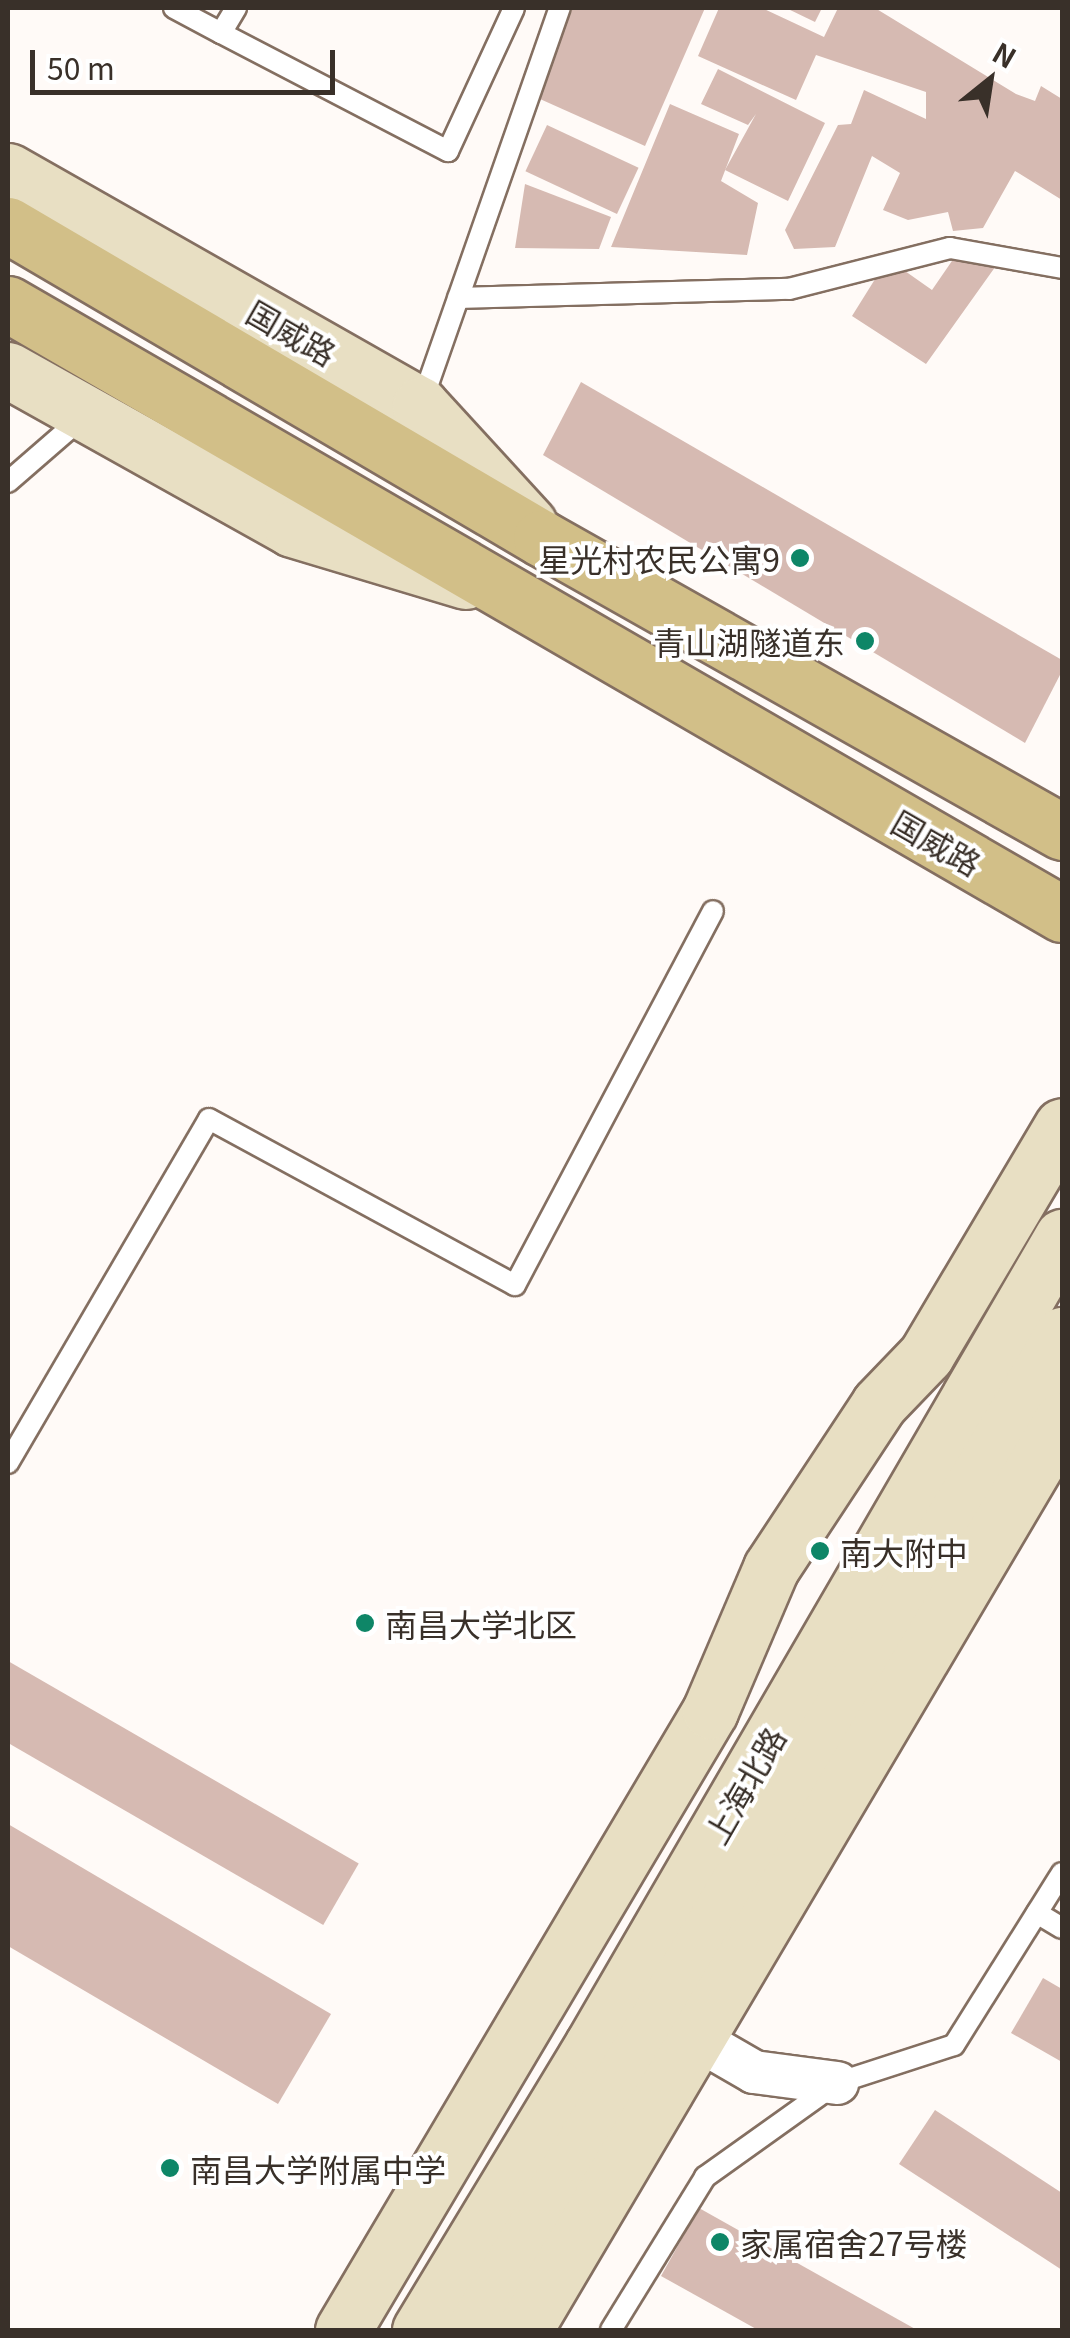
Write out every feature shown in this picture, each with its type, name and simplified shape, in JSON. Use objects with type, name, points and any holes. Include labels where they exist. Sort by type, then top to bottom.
[{"type":"main road","name":"国威路","points":[[8,171],[420,406],[541,538]]},
{"type":"main road","name":"国威路","points":[[8,225],[541,538],[1062,832]]},
{"type":"main road","name":"国威路","points":[[8,304],[499,592],[1062,914]]},
{"type":"main road","name":"国威路","points":[[8,370],[292,529],[499,592]]},
{"type":"main road","points":[[344,2330],[710,1711],[771,1568],[880,1404],[926,1355],[1062,1126]]},
{"type":"main road","name":"上海北路","points":[[420,2330],[602,2029],[1062,1237]]},
{"type":"main road","name":"上海北路","points":[[474,2330],[677,2028],[1062,1336]]},
{"type":"main road","points":[[524,2330],[677,2028],[1062,1420]]},
{"type":"street","points":[[677,2028],[754,2072],[836,2083]]},
{"type":"lane","points":[[174,8],[448,151],[514,8]]},
{"type":"lane","points":[[221,33],[236,8]]},
{"type":"lane","points":[[420,406],[560,8]]},
{"type":"lane","points":[[458,298],[790,289],[950,248],[1062,268]]},
{"type":"lane","points":[[8,482],[85,415]]},
{"type":"lane","points":[[8,1463],[209,1120],[515,1285],[713,911]]},
{"type":"lane","points":[[612,2330],[705,2176],[836,2083],[954,2045],[1062,1873]]},
{"type":"lane","points":[[1037,1913],[1062,1928]]},
{"type":"building","points":[[572,8],[705,8],[645,146],[540,99]]},
{"type":"building","points":[[719,8],[762,8],[824,37],[838,8],[875,8],[1016,94],[1035,101],[1041,86],[1062,99],[1062,200],[1015,171],[983,228],[953,231],[948,212],[908,220],[883,210],[900,173],[872,156],[835,247],[794,249],[785,230],[838,125],[851,124],[864,90],[926,119],[926,92],[816,55],[796,100],[698,56]]},
{"type":"building","points":[[786,8],[822,8],[815,22]]},
{"type":"building","points":[[718,69],[825,123],[788,201],[725,170],[756,114],[748,125],[701,104]]},
{"type":"building","points":[[670,104],[739,134],[721,181],[758,203],[747,255],[611,247]]},
{"type":"building","points":[[547,125],[639,168],[617,214],[525,171]]},
{"type":"building","points":[[525,184],[611,217],[599,249],[515,248]]},
{"type":"building","points":[[954,258],[998,263],[926,364],[852,316],[882,268],[905,271],[932,290]]},
{"type":"building","name":"星光村农民公寓9","points":[[581,382],[1062,660],[1062,671],[1025,743],[543,455]]},
{"type":"building","points":[[8,1661],[359,1864],[323,1925],[8,1743]]},
{"type":"building","points":[[8,1824],[331,2014],[278,2104],[8,1946]]},
{"type":"building","points":[[1043,1978],[1062,1989],[1062,2062],[1011,2033]]},
{"type":"building","points":[[935,2110],[1062,2193],[1062,2270],[899,2164]]},
{"type":"building","name":"家属宿舍27号楼","points":[[699,2208],[917,2330],[758,2330],[661,2276]]},
{"type":"place","name":"星光村农民公寓9","points":[[800,558]]},
{"type":"place","name":"青山湖隧道东","points":[[865,641]]},
{"type":"place","name":"南大附中","points":[[820,1551]]},
{"type":"place","name":"南昌大学北区","points":[[365,1623]]},
{"type":"place","name":"南昌大学附属中学","points":[[170,2168]]},
{"type":"place","name":"家属宿舍27号楼","points":[[720,2242]]}]
